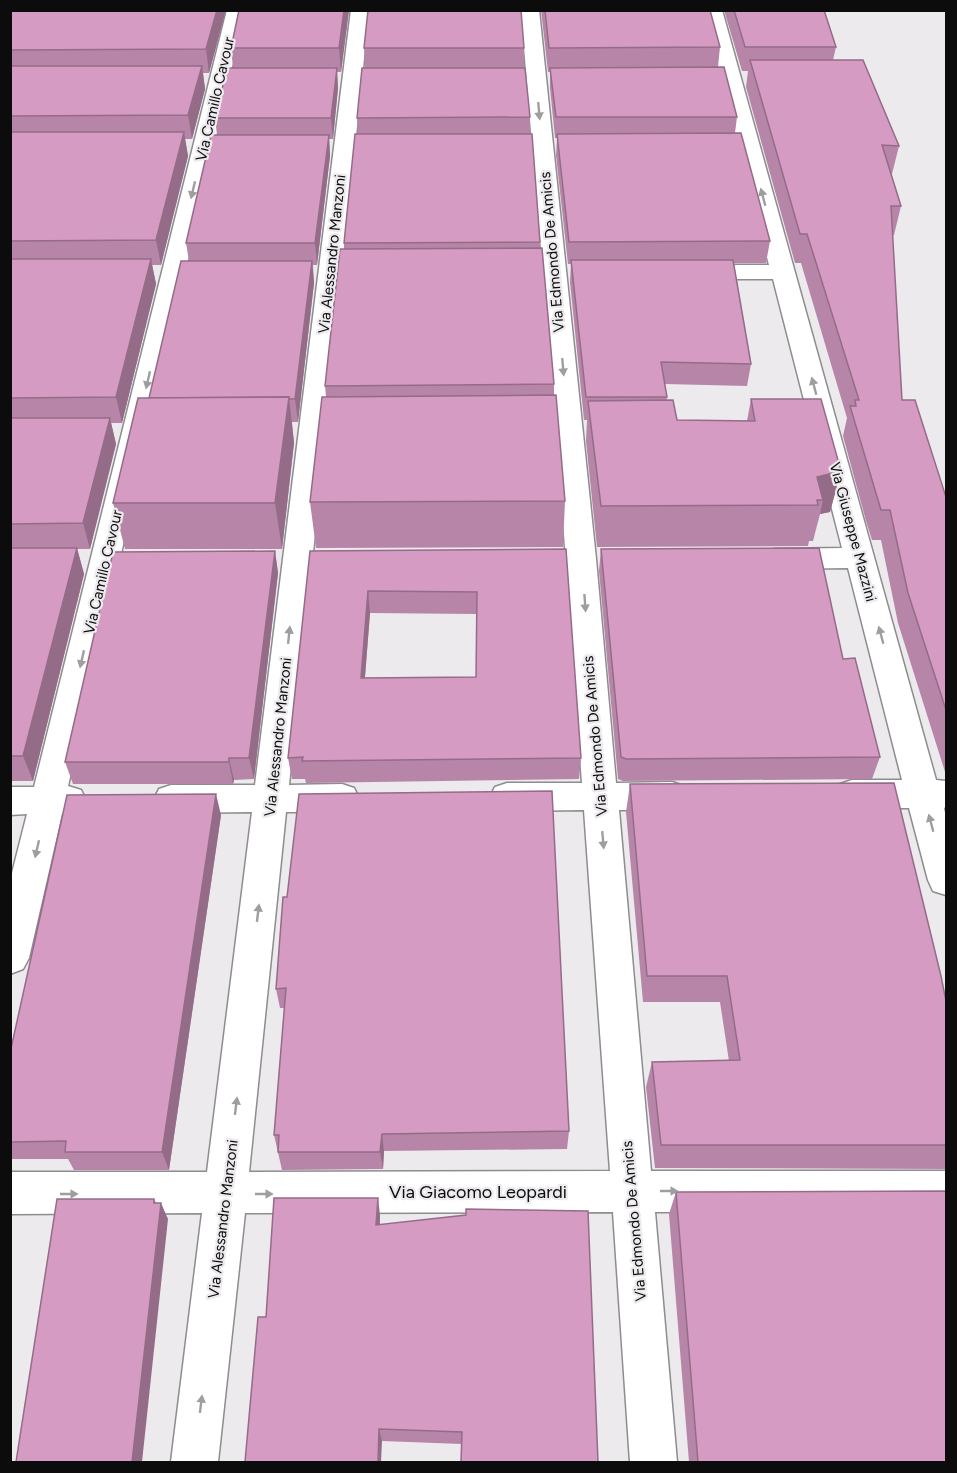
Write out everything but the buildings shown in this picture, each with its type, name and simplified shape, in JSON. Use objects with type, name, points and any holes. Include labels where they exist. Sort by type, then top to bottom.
[{"type":"street","name":"Via Camillo Cavour","points":[[10,958],[236,10]]},
{"type":"street","name":"Via Alessandro Manzoni","points":[[195,1462],[360,10]]},
{"type":"street","name":"Via Edmondo De Amicis","points":[[530,10],[581,559],[654,1462]]},
{"type":"street","name":"Via Giuseppe Mazzini","points":[[713,10],[731,78],[738,146],[783,272],[814,429],[860,558],[935,794],[946,879]]},
{"type":"street","points":[[669,272],[783,272]]},
{"type":"street","points":[[744,559],[860,558]]},
{"type":"street","points":[[816,795],[935,794]]},
{"type":"street","points":[[470,797],[708,795]]},
{"type":"street","points":[[142,800],[376,798]]},
{"type":"street","points":[[10,801],[95,800]]},
{"type":"street","name":"Via Giacomo Leopardi","points":[[10,1193],[225,1195],[946,1191]]}]
